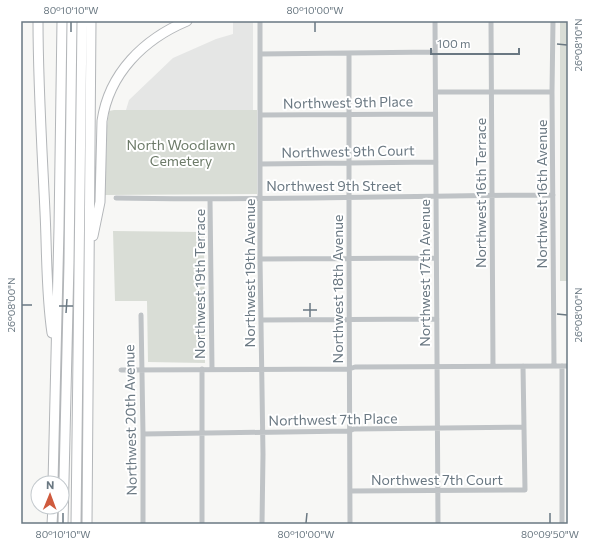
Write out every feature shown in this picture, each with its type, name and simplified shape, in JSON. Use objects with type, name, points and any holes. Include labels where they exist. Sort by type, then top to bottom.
[{"type":"highway","points":[[38,21],[39,86],[49,310],[55,363]]},
{"type":"highway","points":[[53,475],[60,214],[62,21]]},
{"type":"highway","points":[[63,524],[72,21]]},
{"type":"highway","points":[[76,524],[82,21]]},
{"type":"highway","points":[[87,524],[91,21]]},
{"type":"highway","points":[[89,255],[100,202],[102,115],[113,85],[135,55],[151,41],[187,21]]},
{"type":"street","name":"Northwest 19th Avenue","points":[[260,21],[260,320],[263,454],[262,524]]},
{"type":"street","name":"Northwest 17th Avenue","points":[[435,21],[438,524]]},
{"type":"street","name":"Northwest 16th Terrace","points":[[491,21],[493,366]]},
{"type":"street","name":"Northwest 16th Avenue","points":[[553,21],[552,92],[554,366]]},
{"type":"street","points":[[260,54],[435,52]]},
{"type":"street","name":"Northwest 18th Avenue","points":[[349,54],[350,524]]},
{"type":"street","points":[[436,92],[552,92]]},
{"type":"street","name":"Northwest 9th Place","points":[[261,115],[435,114]]},
{"type":"street","name":"Northwest 9th Court","points":[[260,164],[436,162]]},
{"type":"street","name":"Northwest 9th Street","points":[[116,198],[210,199],[553,195]]},
{"type":"street","name":"Northwest 19th Terrace","points":[[210,199],[212,369]]},
{"type":"street","points":[[260,259],[436,258]]},
{"type":"street","name":"Northwest 20th Avenue","points":[[141,315],[143,524]]},
{"type":"street","points":[[260,320],[437,319]]},
{"type":"street","points":[[523,366],[524,427]]},
{"type":"street","points":[[562,366],[562,524]]},
{"type":"street","points":[[121,370],[568,366]]},
{"type":"street","name":"Northwest 19th Terrace","points":[[202,369],[202,524]]},
{"type":"street","name":"Northwest 7th Place","points":[[143,434],[524,427]]},
{"type":"street","name":"Northwest 7th Court","points":[[350,491],[525,490],[524,427]]},
{"type":"shaded area","points":[[233,21],[253,21],[253,110],[126,110],[129,100],[173,58],[216,39],[233,34]]},
{"type":"green space","points":[[560,21],[568,21],[568,281],[560,281]]},
{"type":"green space","name":"North Woodlawn Cemetery","points":[[257,110],[257,194],[105,195],[107,126],[109,111]]},
{"type":"green space","points":[[113,231],[204,232],[205,363],[148,362],[147,301],[115,301]]}]
